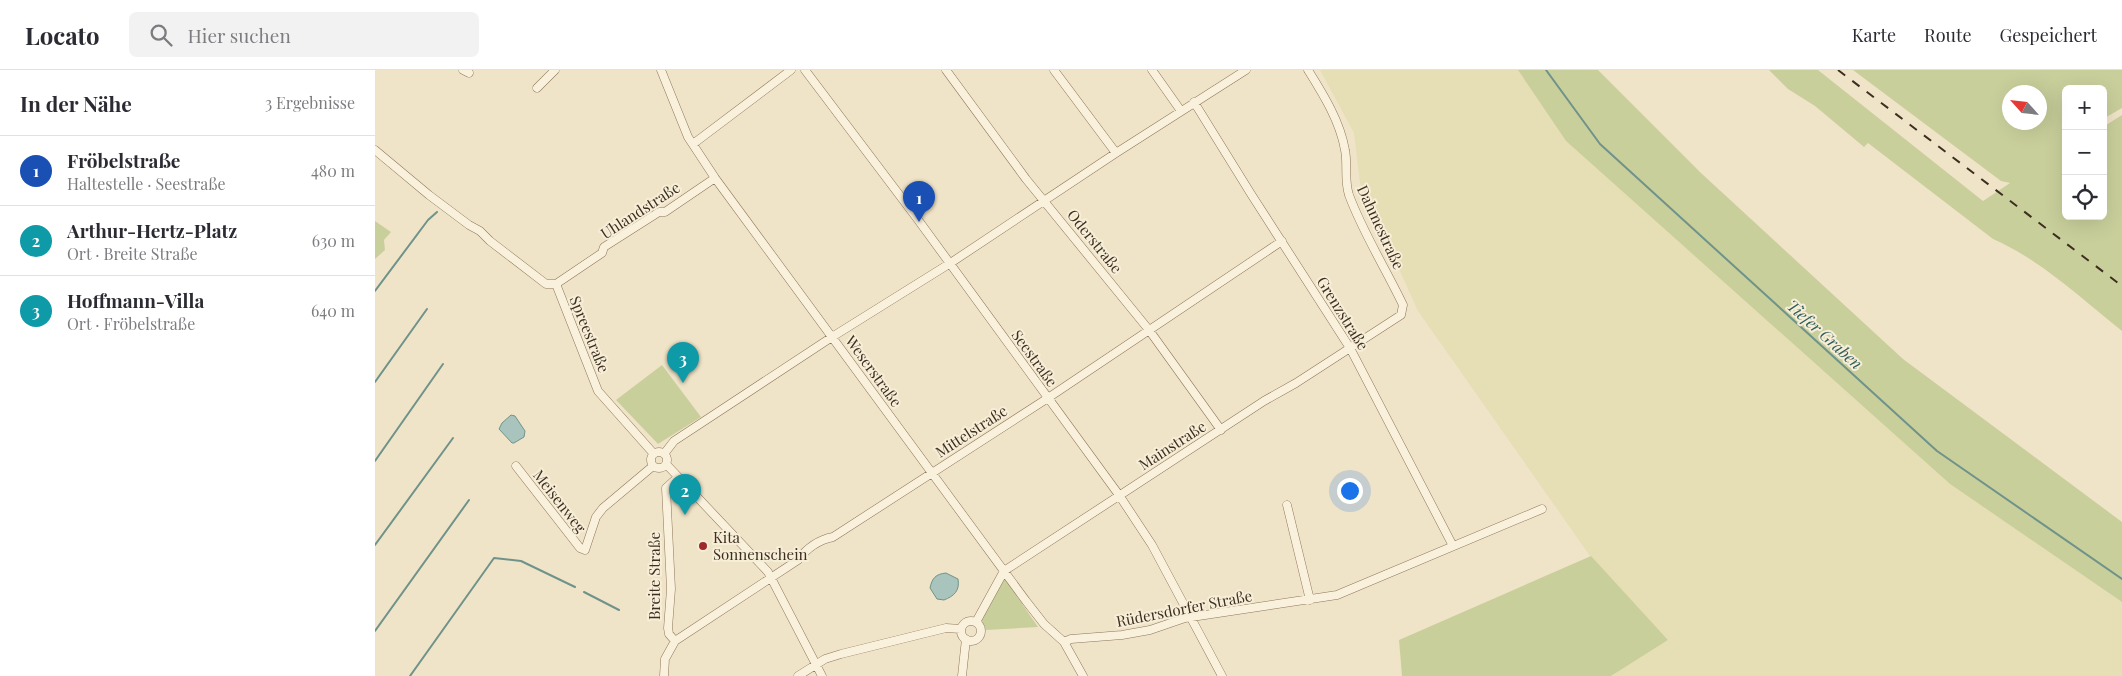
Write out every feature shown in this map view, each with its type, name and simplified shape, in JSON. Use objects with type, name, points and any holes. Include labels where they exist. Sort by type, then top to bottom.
[{"type":"street","points":[[537,88],[555,70]]},
{"type":"street","name":"Weserstraße","points":[[661,70],[693,144],[715,178],[1004,571],[1044,624],[1064,642],[1083,676]]},
{"type":"street","points":[[693,144],[791,70]]},
{"type":"street","name":"Seestraße","points":[[805,70],[1119,495],[1152,545],[1222,676]]},
{"type":"street","name":"Oderstraße","points":[[946,70],[999,144],[1149,330],[1221,430]]},
{"type":"street","points":[[1055,70],[1116,153]]},
{"type":"street","points":[[1152,70],[1181,111]]},
{"type":"street","points":[[664,454],[674,441],[1246,70]]},
{"type":"street","name":"Dahmestraße","points":[[1308,70],[1322,92],[1341,134],[1346,152],[1346,180],[1354,208],[1400,299],[1403,310]]},
{"type":"street","name":"Grenzstraße","points":[[1195,102],[1350,348],[1453,546]]},
{"type":"street","name":"Spreestraße","points":[[375,150],[429,195],[480,231],[490,241],[546,284],[556,284],[598,391],[654,454]]},
{"type":"street","name":"Uhlandstraße","points":[[556,284],[602,253],[604,247],[659,212],[665,212],[715,178]]},
{"type":"street","name":"Mittelstraße","points":[[675,641],[798,560],[805,550],[822,540],[833,537],[1048,398],[1282,241]]},
{"type":"street","name":"Mainstraße","points":[[975,622],[1004,571],[1264,400],[1296,383],[1401,315],[1403,310]]},
{"type":"street","points":[[666,464],[660,468],[653,466],[651,458],[654,454],[661,452],[664,454],[667,459],[666,464],[772,578],[822,676]]},
{"type":"street","name":"Meisenweg","points":[[516,466],[580,548],[585,550],[596,517],[603,508],[653,466]]},
{"type":"street","name":"Breite Straße","points":[[675,641],[669,634],[668,628],[671,588],[666,488],[678,477]]},
{"type":"street","points":[[1287,504],[1310,600]]},
{"type":"street","name":"Rüdersdorfer Straße","points":[[1064,642],[1071,639],[1122,635],[1150,630],[1191,617],[1337,595],[1542,509]]},
{"type":"street","points":[[967,622],[975,622],[980,629],[979,635],[972,640],[966,639],[962,635],[961,629],[967,622]]},
{"type":"street","points":[[797,676],[816,664],[841,654],[946,628],[961,629]]},
{"type":"street","points":[[962,676],[966,639]]},
{"type":"street","points":[[664,676],[665,659],[675,641]]},
{"type":"shaded area","points":[[1320,70],[1518,70],[1566,141],[1950,484],[2122,602],[2122,676],[1611,676],[1668,640],[1590,556],[1418,311],[1360,183],[1354,133]]},
{"type":"green space","points":[[1518,70],[1598,70],[1701,173],[1903,359],[2122,522],[2122,602],[1950,484],[1566,141]]},
{"type":"green space","points":[[1769,70],[1818,70],[1983,201],[2010,183],[2001,181],[1853,70],[2122,70],[2122,108],[2107,117],[2107,85],[2062,85],[2062,220],[2107,220],[2107,124],[2122,115],[2122,331],[2044,269],[1993,239],[1868,143],[1864,147],[1815,106],[1788,89]]},
{"type":"green space","points":[[375,221],[391,232],[384,240],[385,250],[375,259]]},
{"type":"green space","points":[[662,365],[701,417],[658,444],[616,400]]},
{"type":"green space","points":[[1591,556],[1668,640],[1611,676],[1402,676],[1399,640]]},
{"type":"green space","points":[[1005,579],[1038,627],[986,630],[981,621],[996,590]]},
{"type":"water","points":[[511,415],[515,416],[525,431],[524,437],[514,443],[499,429],[502,423]]},
{"type":"water","points":[[946,573],[958,579],[957,590],[953,595],[944,600],[937,599],[930,588],[933,579],[940,574]]},
{"type":"waterway","name":"Tiefer Graben","points":[[1546,70],[1600,144],[1937,451],[2122,579]]},
{"type":"waterway","points":[[375,291],[428,220],[437,212]]},
{"type":"waterway","points":[[375,382],[427,309]]},
{"type":"waterway","points":[[375,461],[443,364]]},
{"type":"waterway","points":[[375,545],[453,438]]},
{"type":"waterway","points":[[375,631],[469,500]]},
{"type":"waterway","points":[[410,676],[494,558],[521,561],[575,587]]},
{"type":"waterway","points":[[584,592],[619,610]]},
{"type":"railway","points":[[1838,70],[2122,286]]},
{"type":"place","name":"Fröbelstraße","points":[[919,222]]},
{"type":"place","name":"Hoffmann-Villa","points":[[683,383]]},
{"type":"place","name":"Arthur-Hertz-Platz","points":[[685,515]]},
{"type":"place","name":"Kita Sonnenschein","points":[[703,546]]}]
